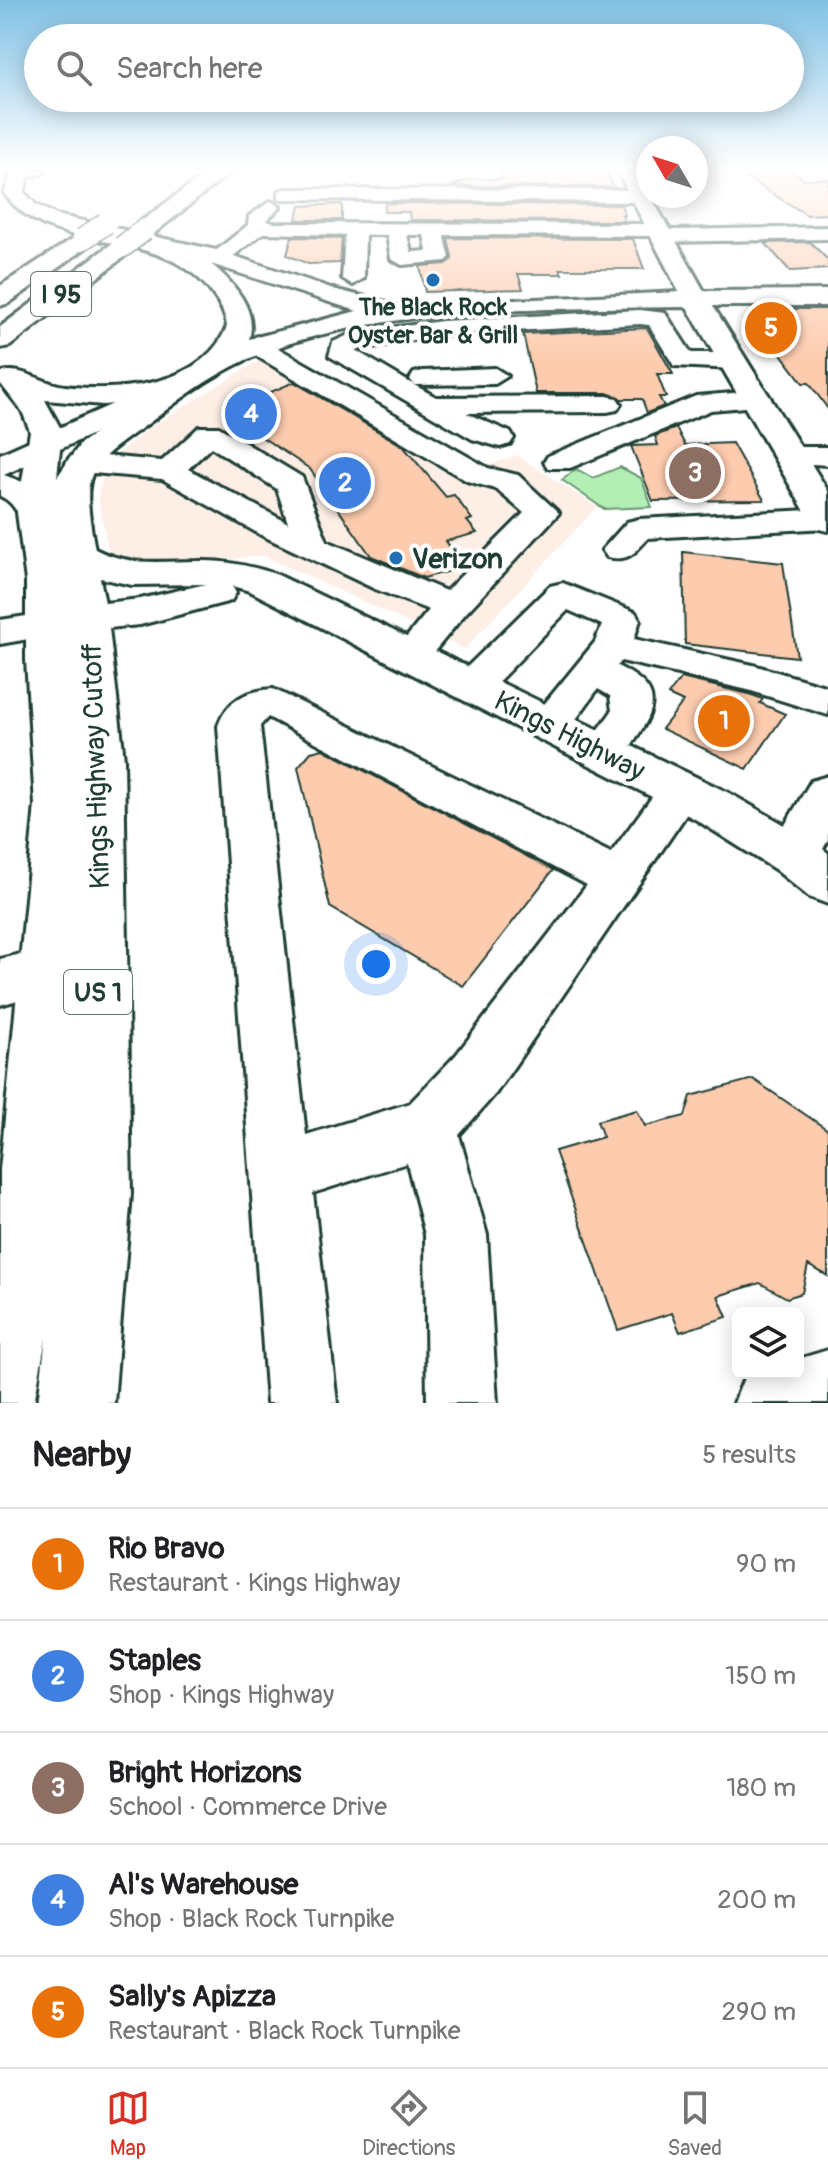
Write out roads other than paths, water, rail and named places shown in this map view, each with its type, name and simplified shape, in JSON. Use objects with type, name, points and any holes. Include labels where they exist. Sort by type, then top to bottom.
[{"type":"main road","name":"I 95","points":[[0,298],[84,235]]},
{"type":"main road","name":"US 1","points":[[7,375],[74,397],[129,396],[192,376],[234,344],[240,329],[238,315],[200,264],[151,238],[140,235]]},
{"type":"main road","name":"I 95","points":[[0,340],[122,247],[154,235]]},
{"type":"main road","points":[[664,235],[695,298],[827,519]]},
{"type":"main road","points":[[151,238],[220,257],[349,302],[427,310],[481,326],[695,298],[828,298]]},
{"type":"main road","points":[[0,466],[257,343],[325,323],[427,310]]},
{"type":"main road","name":"Kings Highway Cutoff","points":[[0,1393],[15,1201],[48,971],[102,863],[101,759],[45,625],[45,581],[18,499],[45,446],[41,415],[7,375]]},
{"type":"main road","name":"Kings Highway Cutoff","points":[[45,625],[76,554],[68,499],[81,463],[120,427],[192,376]]},
{"type":"main road","name":"Kings Highway","points":[[76,554],[102,569],[135,577],[220,572],[276,587],[681,790],[811,868]]},
{"type":"main road","name":"Kings Highway","points":[[45,625],[140,612],[217,593],[303,603]]},
{"type":"main road","points":[[811,868],[828,794]]},
{"type":"main road","name":"Kings Highway Cutoff","points":[[48,971],[97,1194],[76,1403]]},
{"type":"street","points":[[220,257],[247,235]]},
{"type":"street","points":[[353,278],[355,235]]},
{"type":"street","points":[[397,235],[402,259],[439,257],[434,235]]},
{"type":"street","points":[[710,235],[775,235]]},
{"type":"street","points":[[720,236],[737,257]]},
{"type":"street","points":[[500,438],[482,433],[349,359],[481,326],[657,318],[683,361],[734,361]]},
{"type":"street","points":[[481,326],[499,404]]},
{"type":"street","points":[[257,343],[267,352],[478,475],[507,482],[543,513],[452,606],[411,655]]},
{"type":"street","points":[[387,380],[495,376]]},
{"type":"street","points":[[559,462],[706,402],[757,399]]},
{"type":"street","points":[[432,405],[607,404]]},
{"type":"street","points":[[169,471],[209,433],[291,484],[312,546]]},
{"type":"street","points":[[790,456],[828,456]]},
{"type":"street","points":[[81,463],[169,471],[387,582],[452,606]]},
{"type":"street","points":[[619,550],[639,529],[827,519]]},
{"type":"street","points":[[472,685],[563,594],[622,620],[602,659],[548,724]]},
{"type":"street","points":[[602,659],[753,678],[828,701]]},
{"type":"street","points":[[602,659],[634,704],[623,729],[603,753]]},
{"type":"street","points":[[302,1403],[239,726],[243,714],[259,704],[273,703],[290,708],[619,879]]},
{"type":"street","points":[[280,1173],[428,1127],[476,1074],[681,790]]},
{"type":"street","points":[[428,1127],[456,1235],[462,1403]]},
{"type":"street","points":[[769,1403],[828,1385]]},
{"type":"place","name":"The Black Rock Oyster Bar & Grill","points":[[433,280]]},
{"type":"place","name":"Sally's Apizza","points":[[771,328]]},
{"type":"place","name":"Al's Warehouse","points":[[251,414]]},
{"type":"place","name":"Bright Horizons","points":[[695,473]]},
{"type":"place","name":"Staples","points":[[345,483]]},
{"type":"place","name":"Verizon","points":[[396,558]]},
{"type":"place","name":"Rio Bravo","points":[[724,721]]}]
